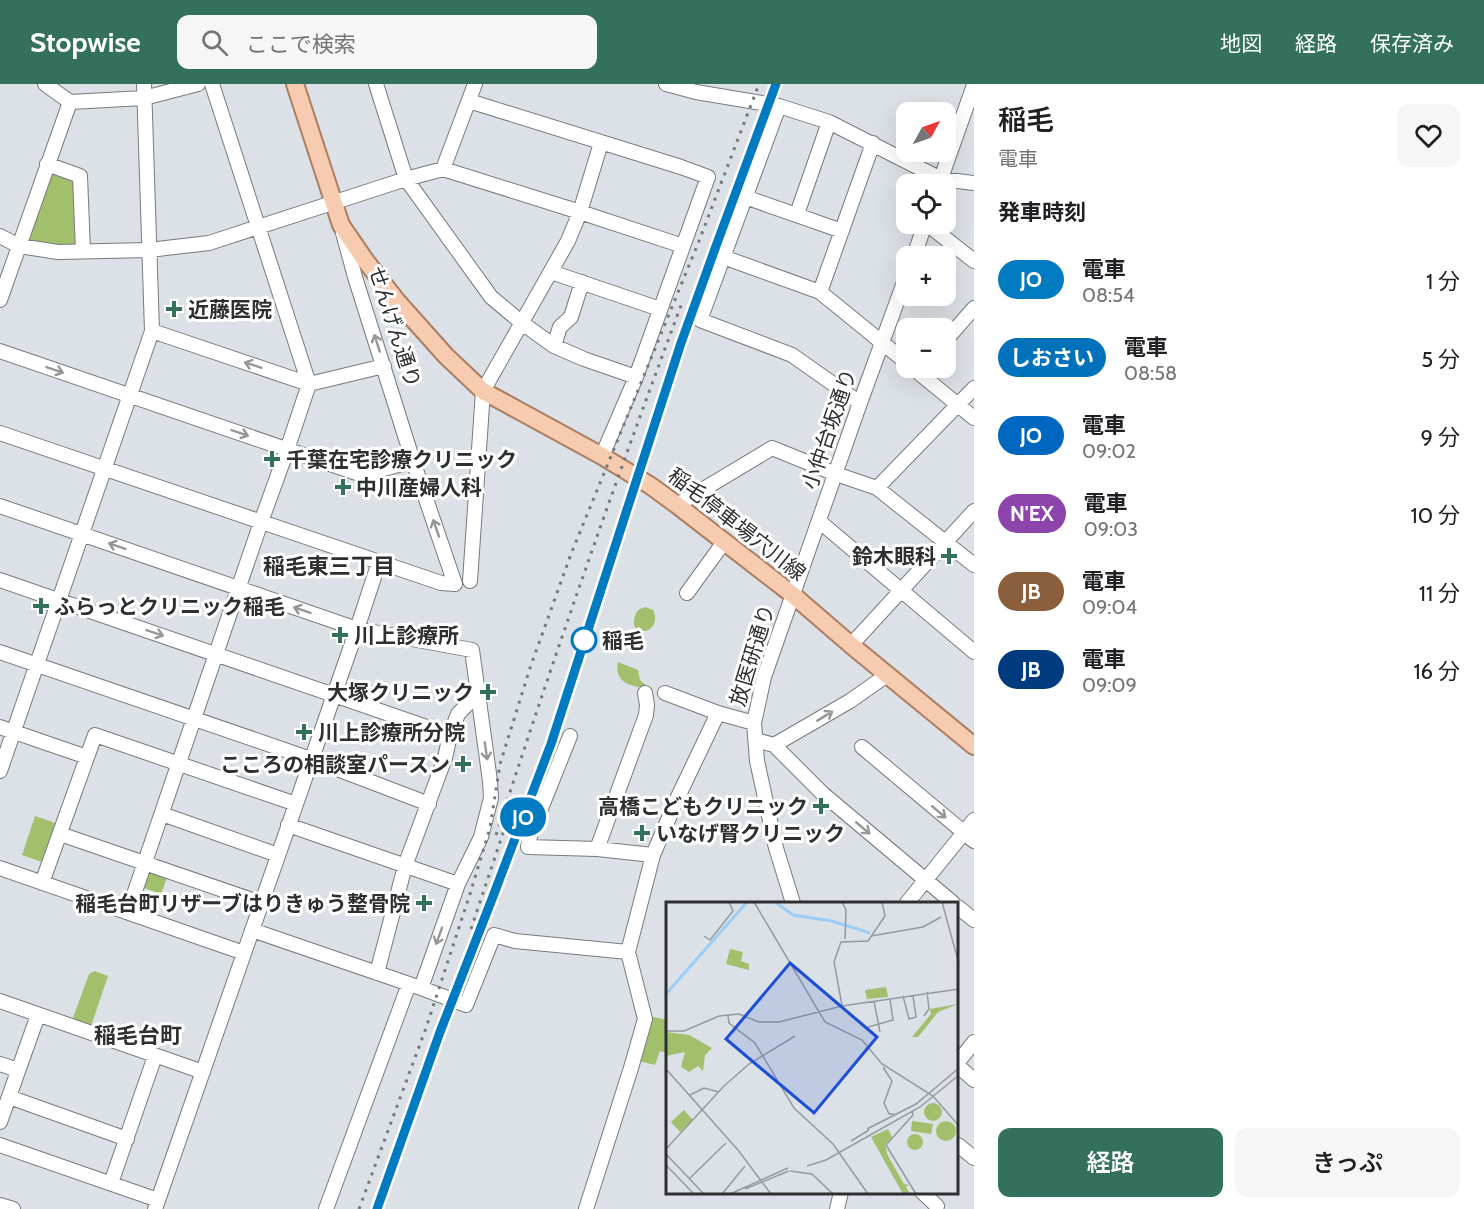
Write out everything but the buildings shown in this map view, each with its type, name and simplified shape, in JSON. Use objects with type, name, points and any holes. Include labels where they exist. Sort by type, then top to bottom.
[{"type":"main road","name":"せんげん通り","points":[[295,84],[341,225]]},
{"type":"main road","name":"稲毛停車場穴川線","points":[[341,225],[396,300],[446,356],[483,391],[602,456],[651,486],[793,595],[850,645],[974,746]]},
{"type":"street","points":[[45,84],[70,102],[198,84]]},
{"type":"street","points":[[128,912],[309,384],[212,84]]},
{"type":"street","points":[[376,84],[406,179],[491,297],[554,346],[636,377]]},
{"type":"street","points":[[443,169],[475,84]]},
{"type":"street","points":[[666,84],[696,92],[779,106],[829,122],[873,143],[926,174]]},
{"type":"street","points":[[944,174],[968,124],[974,85]]},
{"type":"street","points":[[0,771],[7,729],[37,665],[152,332],[144,91]]},
{"type":"street","points":[[469,101],[708,177],[636,377],[602,456]]},
{"type":"street","points":[[0,300],[70,102]]},
{"type":"street","points":[[779,106],[700,320],[792,355],[860,403]]},
{"type":"street","points":[[797,214],[829,122]]},
{"type":"street","points":[[470,581],[483,391],[568,241],[580,212],[601,143]]},
{"type":"street","points":[[820,292],[873,143]]},
{"type":"street","points":[[47,164],[80,176],[83,251]]},
{"type":"street","points":[[0,236],[19,246],[58,252],[149,250],[209,243],[443,169],[683,246]]},
{"type":"street","points":[[956,182],[974,183]]},
{"type":"street","points":[[746,197],[842,231]]},
{"type":"street","name":"せんげん通り","points":[[341,225],[413,461],[455,584],[441,583],[379,562]]},
{"type":"street","points":[[939,234],[974,261]]},
{"type":"street","points":[[723,257],[820,292],[896,354]]},
{"type":"street","points":[[551,272],[660,309]]},
{"type":"street","points":[[554,346],[560,327],[571,317],[582,282]]},
{"type":"street","name":"小仲台坂通り","points":[[793,595],[896,304]]},
{"type":"street","points":[[956,328],[974,308]]},
{"type":"street","points":[[152,332],[309,384],[384,366]]},
{"type":"street","points":[[0,351],[356,474],[413,461]]},
{"type":"street","points":[[928,378],[974,418]]},
{"type":"street","points":[[877,488],[974,388]]},
{"type":"street","points":[[0,433],[379,562],[157,1205],[111,1184],[0,1145]]},
{"type":"street","points":[[677,505],[772,448],[877,488],[974,565]]},
{"type":"street","points":[[0,506],[357,629],[472,650],[491,798],[481,837],[458,884],[415,986],[326,1209]]},
{"type":"street","points":[[850,645],[974,511]]},
{"type":"street","points":[[819,521],[974,651]]},
{"type":"street","points":[[687,593],[724,542]]},
{"type":"street","points":[[0,580],[450,735]]},
{"type":"street","name":"放医研通り","points":[[793,595],[764,677],[754,723],[757,761],[774,837],[793,902]]},
{"type":"street","points":[[0,652],[311,759],[429,804]]},
{"type":"street","points":[[774,746],[850,701],[887,675]]},
{"type":"street","points":[[377,973],[405,866],[445,758],[450,735],[458,714],[478,693]]},
{"type":"street","points":[[597,849],[646,715],[645,693]]},
{"type":"street","points":[[665,693],[718,713],[754,723]]},
{"type":"street","points":[[586,1209],[632,1068],[645,1019],[628,952],[653,855],[676,799],[718,713]]},
{"type":"street","points":[[7,729],[87,757]]},
{"type":"street","points":[[42,883],[95,735],[296,804]]},
{"type":"street","points":[[570,736],[530,836],[528,847],[597,849],[653,855]]},
{"type":"street","points":[[756,740],[774,746],[822,793],[952,902]]},
{"type":"street","points":[[862,747],[969,836]]},
{"type":"street","points":[[162,814],[278,855]]},
{"type":"street","points":[[908,902],[925,880],[969,836],[974,820]]},
{"type":"street","points":[[288,825],[458,884]]},
{"type":"street","points":[[60,834],[261,903]]},
{"type":"street","points":[[0,868],[244,953]]},
{"type":"street","points":[[959,909],[974,921]]},
{"type":"street","points":[[252,930],[466,1005],[494,935],[515,941],[628,952]]},
{"type":"street","points":[[0,1001],[203,1072]]},
{"type":"street","points":[[0,1122],[38,1015]]},
{"type":"street","points":[[959,1061],[974,1042]]},
{"type":"street","points":[[111,1184],[155,1056]]},
{"type":"street","points":[[0,1064],[18,1070]]},
{"type":"street","points":[[959,1066],[974,1080]]},
{"type":"street","points":[[9,1098],[127,1139]]},
{"type":"street","points":[[959,1147],[974,1158]]},
{"type":"street","points":[[837,1209],[841,1194]]},
{"type":"street","points":[[924,1194],[938,1206]]},
{"type":"street","points":[[0,1204],[13,1209]]},
{"type":"green space","points":[[51,171],[74,178],[76,248],[30,244],[25,240]]},
{"type":"green space","points":[[645,607],[653,610],[654,624],[650,629],[640,631],[634,624],[635,616],[638,610]]},
{"type":"green space","points":[[618,662],[638,670],[640,680],[649,688],[636,687],[622,680],[617,669]]},
{"type":"green space","points":[[35,816],[58,824],[45,863],[22,855]]},
{"type":"green space","points":[[156,870],[168,875],[161,894],[144,888],[148,874]]},
{"type":"green space","points":[[95,971],[108,976],[90,1029],[75,1024],[73,1018],[89,974]]},
{"type":"green space","points":[[648,1016],[666,1020],[666,1052],[660,1051],[655,1065],[635,1060]]},
{"type":"railway","points":[[359,1209],[426,1028],[470,894],[490,828],[500,764],[530,668],[571,554],[699,241],[759,84]]},
{"type":"railway","points":[[377,1209],[440,1032],[551,744],[681,343],[776,84]]},
{"type":"railway","points":[[496,835],[586,568],[682,303]]},
{"type":"railway","points":[[471,929],[505,827]]},
{"type":"train","name":"JO","points":[[377,1209],[465,965],[551,744],[681,343],[776,84]]},
{"type":"place","name":"近藤医院","points":[[174,309]]},
{"type":"place","name":"千葉在宅診療クリニック","points":[[272,459]]},
{"type":"place","name":"中川産婦人科","points":[[343,487]]},
{"type":"place","name":"鈴木眼科","points":[[949,556]]},
{"type":"place","name":"ふらっとクリニック稲毛","points":[[41,606]]},
{"type":"place","name":"川上診療所","points":[[340,635]]},
{"type":"place","name":"稲毛","points":[[584,640]]},
{"type":"place","name":"大塚クリニック","points":[[488,692]]},
{"type":"place","name":"川上診療所分院","points":[[304,732]]},
{"type":"place","name":"こころの相談室パースン","points":[[463,764]]},
{"type":"place","name":"高橋こどもクリニック","points":[[821,806]]},
{"type":"place","name":"いなげ腎クリニック","points":[[642,833]]},
{"type":"place","name":"稲毛台町リザーブはりきゅう整骨院","points":[[424,903]]},
{"type":"district","name":"稲毛東三丁目","points":[[329,566]]},
{"type":"district","name":"稲毛台町","points":[[138,1035]]}]
